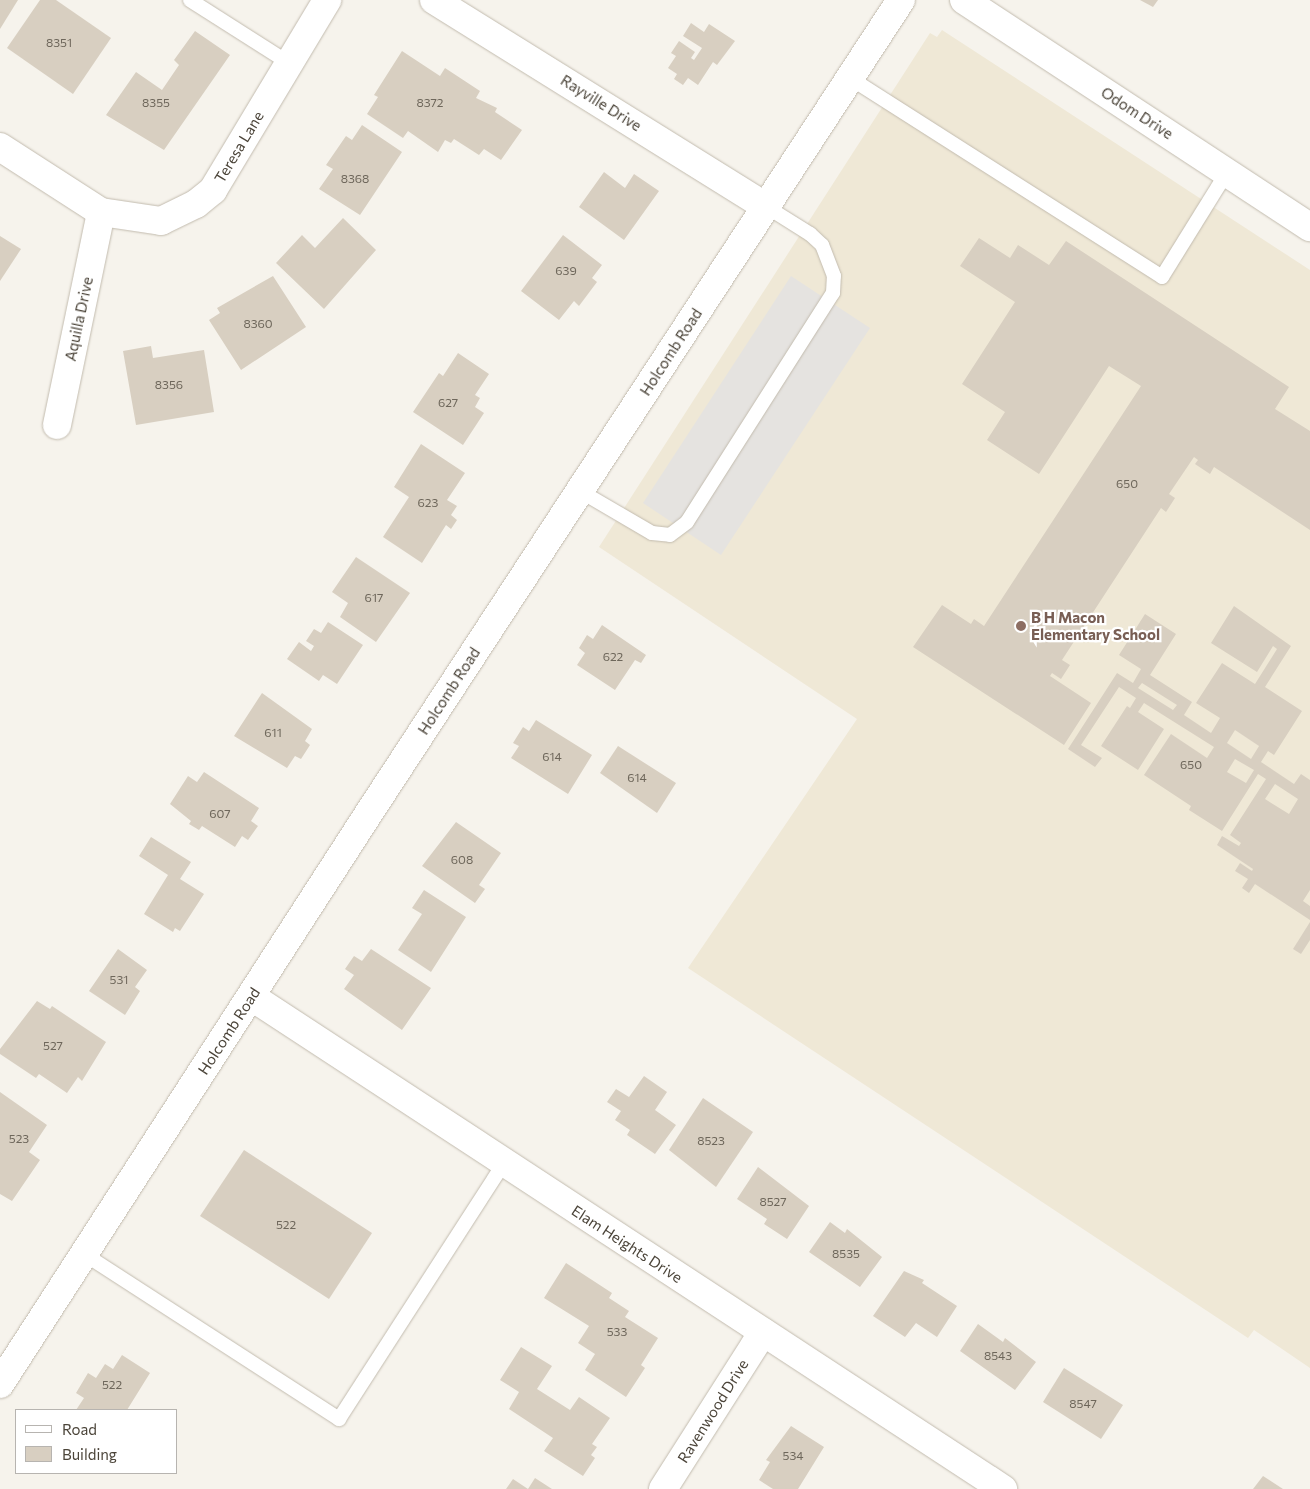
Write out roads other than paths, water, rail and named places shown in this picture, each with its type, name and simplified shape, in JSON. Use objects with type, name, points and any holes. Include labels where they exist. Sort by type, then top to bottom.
[{"type":"street","name":"Teresa Lane","points":[[0,147],[101,212],[161,221],[196,204],[213,190],[327,0]]},
{"type":"street","name":"Rayville Drive","points":[[434,0],[767,207]]},
{"type":"street","name":"Holcomb Road","points":[[0,1384],[901,0]]},
{"type":"street","name":"Odom Drive","points":[[964,0],[1310,227]]},
{"type":"street","name":"Aquilla Drive","points":[[57,425],[101,212]]},
{"type":"street","name":"Elam Heights Drive","points":[[252,996],[1003,1489]]},
{"type":"street","name":"Ravenwood Drive","points":[[663,1489],[763,1332]]},
{"type":"lane","points":[[190,0],[289,63]]},
{"type":"lane","points":[[850,78],[1162,277],[1227,172]]},
{"type":"lane","points":[[580,492],[652,533],[670,535],[687,522],[833,293],[834,276],[822,245],[810,234],[767,207]]},
{"type":"lane","points":[[84,1254],[340,1420],[504,1163]]},
{"type":"place","name":"B H Macon Elementary School","points":[[1021,626]]}]
